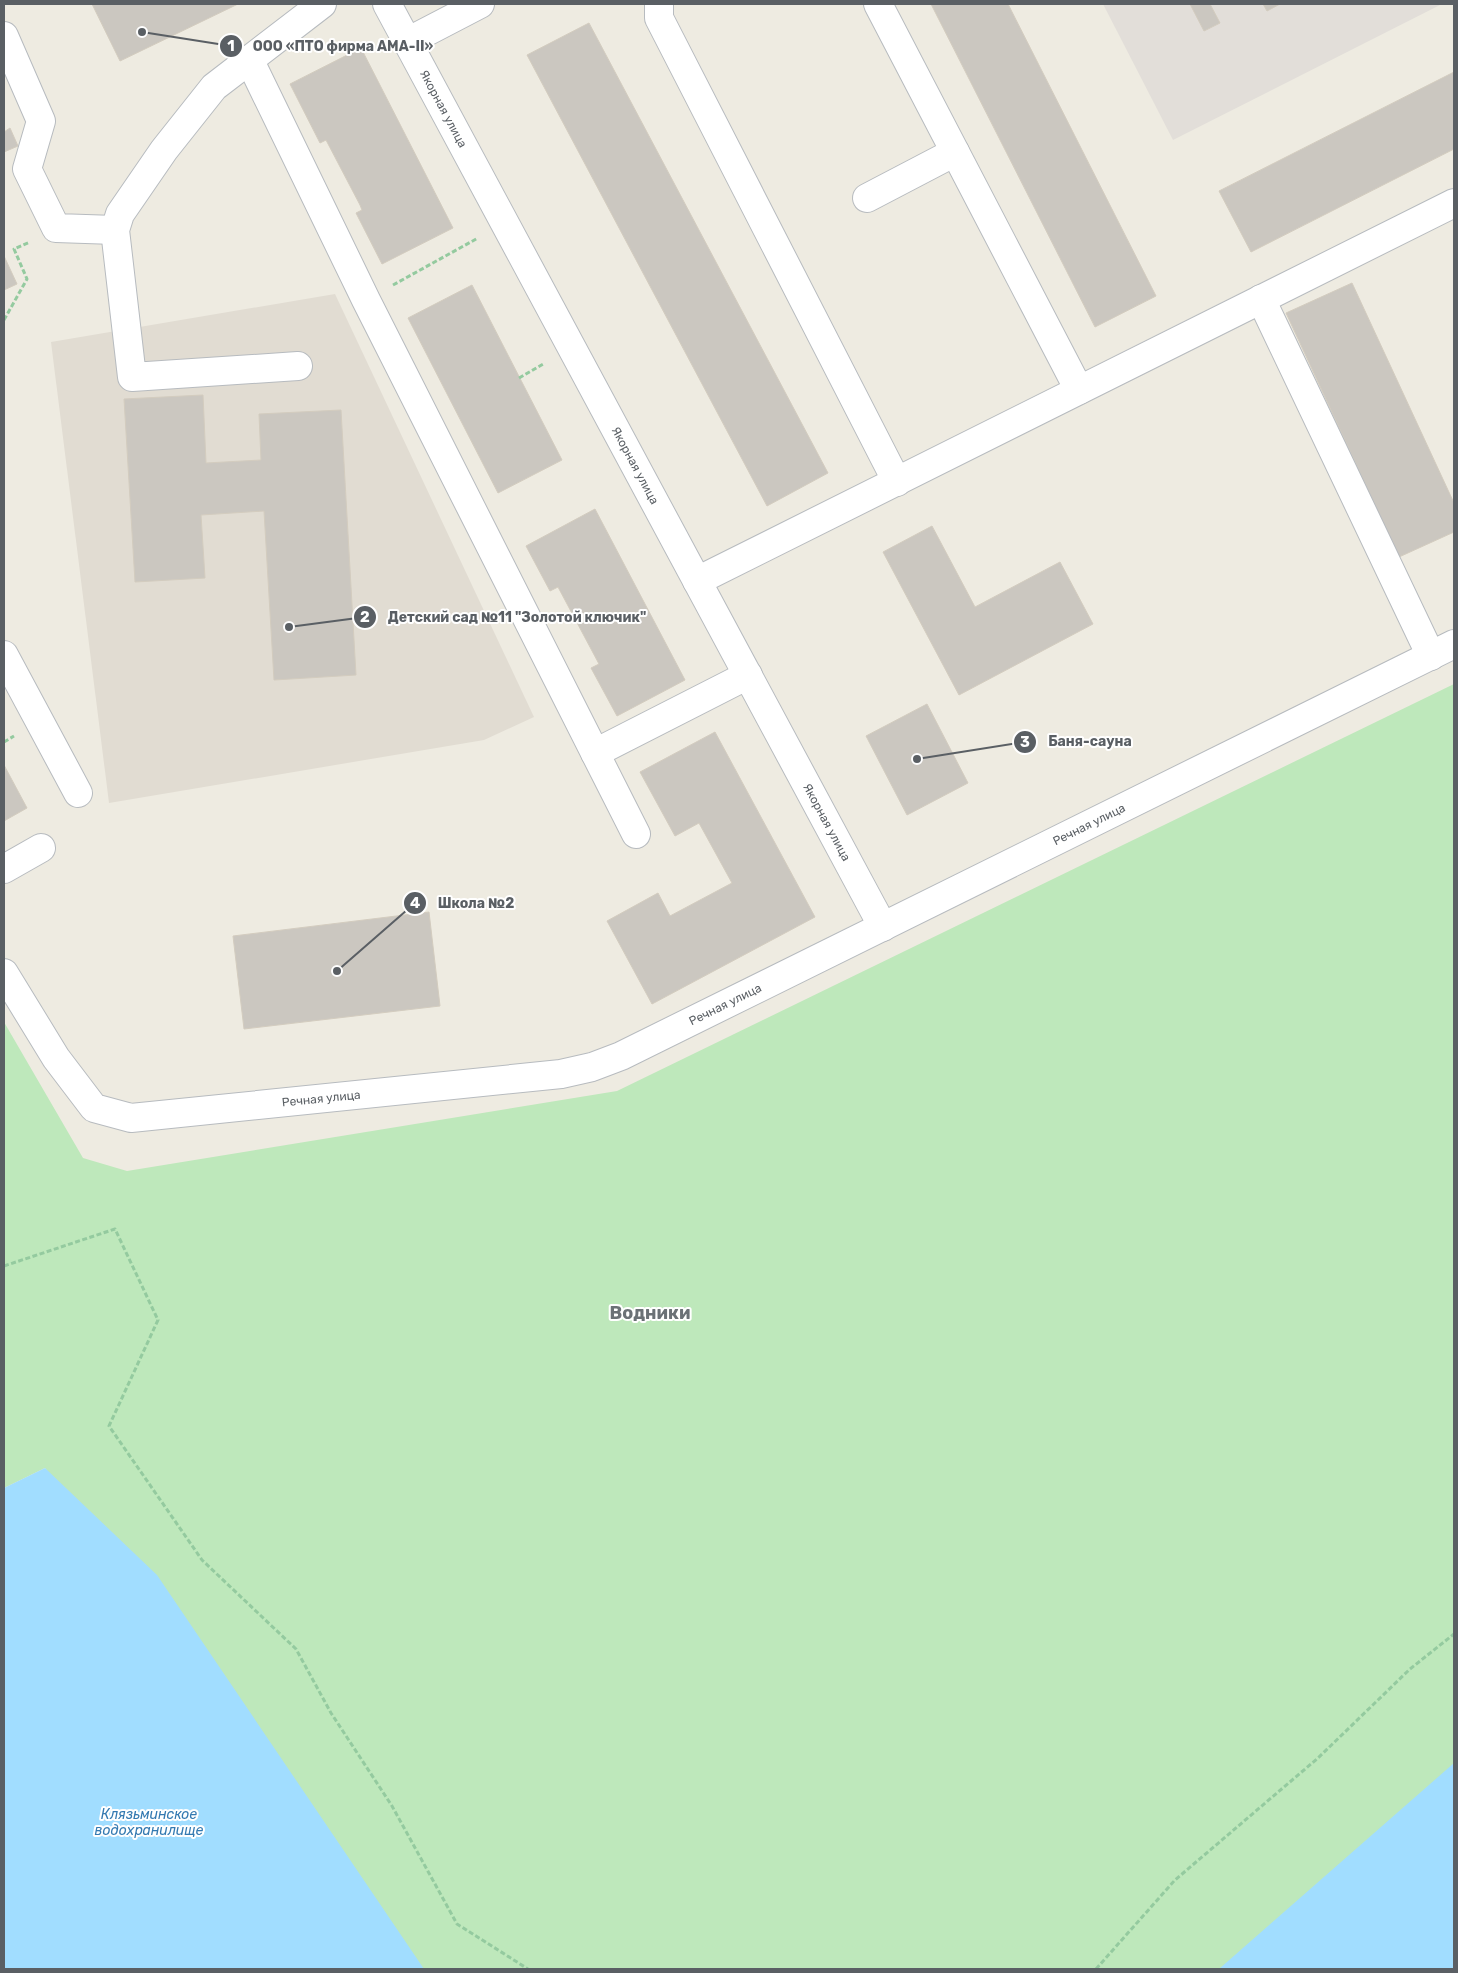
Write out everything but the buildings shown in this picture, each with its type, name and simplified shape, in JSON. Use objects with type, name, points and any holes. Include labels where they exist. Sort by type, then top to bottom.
[{"type":"street","points":[[298,366],[132,377],[116,230],[120,214],[164,150],[214,87],[322,4]]},
{"type":"street","name":"Якорная улица","points":[[387,4],[883,927]]},
{"type":"street","points":[[407,42],[480,4]]},
{"type":"street","points":[[658,4],[659,18],[897,482]]},
{"type":"street","points":[[878,4],[1079,390]]},
{"type":"street","points":[[4,36],[41,120],[27,169],[56,228],[116,230]]},
{"type":"street","points":[[250,61],[366,300],[636,834]]},
{"type":"street","points":[[867,198],[955,152]]},
{"type":"street","points":[[697,581],[1454,203]]},
{"type":"street","points":[[1261,299],[1443,650]]},
{"type":"street","name":"Речная улица","points":[[4,973],[56,1058],[94,1108],[131,1118],[561,1074],[592,1067],[629,1052],[1443,650]]},
{"type":"street","points":[[4,655],[78,793]]},
{"type":"street","points":[[595,754],[748,676]]},
{"type":"street","points":[[4,869],[41,848]]},
{"type":"path","points":[[366,300],[504,223]]},
{"type":"path","points":[[4,320],[27,279],[14,249],[56,228]]},
{"type":"path","points":[[4,1266],[115,1230],[158,1320],[109,1426],[202,1560],[296,1649],[331,1713],[392,1806],[457,1924],[528,1969]]},
{"type":"path","points":[[1096,1969],[1175,1880],[1318,1758],[1410,1669],[1454,1634]]},
{"type":"shaded area","points":[[1103,4],[1442,4],[1173,140]]},
{"type":"shaded area","points":[[335,294],[534,717],[484,740],[109,803],[51,342]]},
{"type":"green space","points":[[1454,684],[1454,1764],[1233,1969],[420,1969],[45,1468],[4,1488],[4,1022],[83,1158],[127,1171],[617,1091]]},
{"type":"water","name":"Клязьминское водохранилище","points":[[45,1468],[157,1575],[424,1969],[4,1969],[4,1488]]},
{"type":"water","points":[[1454,1763],[1454,1969],[1219,1969]]},
{"type":"place","name":"ООО «ПТО фирма АМА-II»","points":[[142,32]]},
{"type":"place","name":"Детский сад №11 \"Золотой ключик\"","points":[[289,627]]},
{"type":"place","name":"Баня-сауна","points":[[917,759]]},
{"type":"place","name":"Школа №2","points":[[337,971]]},
{"type":"district","name":"Водники","points":[[650,1313]]}]
